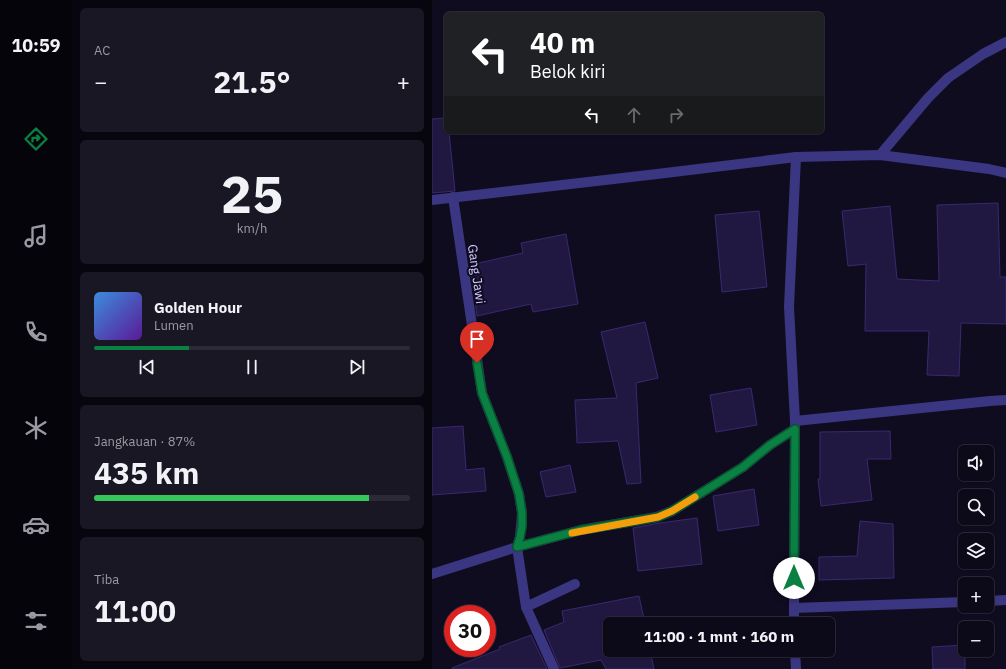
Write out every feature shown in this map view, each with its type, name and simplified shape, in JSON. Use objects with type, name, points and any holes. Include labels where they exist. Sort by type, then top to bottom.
[{"type":"street","points":[[880,155],[928,98],[948,78],[983,54],[1006,42]]},
{"type":"street","points":[[432,200],[796,157],[880,155],[989,169],[1006,173]]},
{"type":"street","points":[[794,617],[795,425],[789,307],[796,157]]},
{"type":"street","name":"Gang Jawi","points":[[453,197],[482,393],[507,457],[519,494],[522,513],[522,526],[517,547]]},
{"type":"street","points":[[432,574],[517,547],[581,530],[658,517],[672,511],[743,467],[795,425],[1006,400]]},
{"type":"street","points":[[517,547],[526,606],[554,669]]},
{"type":"street","points":[[526,606],[575,584]]},
{"type":"street","points":[[994,601],[1006,600]]},
{"type":"street","points":[[794,608],[958,602]]},
{"type":"street","points":[[795,657],[796,669]]},
{"type":"building","points":[[444,118],[444,134],[449,134],[455,191],[432,193],[432,119]]},
{"type":"building","points":[[998,203],[1000,277],[1006,277],[1006,324],[961,323],[959,376],[927,375],[929,331],[865,331],[866,264],[848,266],[842,211],[890,206],[897,279],[939,281],[937,205]]},
{"type":"building","points":[[759,211],[767,287],[722,292],[715,215]]},
{"type":"building","points":[[566,234],[578,304],[533,312],[531,304],[477,316],[470,265],[523,253],[521,243]]},
{"type":"building","points":[[645,322],[658,378],[636,383],[641,483],[627,484],[618,441],[577,443],[575,400],[617,398],[601,332]]},
{"type":"building","points":[[751,388],[757,425],[716,432],[710,395]]},
{"type":"building","points":[[463,426],[466,470],[484,468],[486,491],[432,495],[432,428]]},
{"type":"building","points":[[890,431],[891,459],[867,459],[872,500],[821,506],[818,479],[820,479],[820,432]]},
{"type":"building","points":[[570,465],[576,492],[546,497],[540,472]]},
{"type":"building","points":[[754,489],[759,525],[718,531],[713,496]]},
{"type":"building","points":[[697,518],[702,564],[638,571],[633,528]]},
{"type":"building","points":[[860,521],[893,524],[894,578],[819,580],[819,557],[857,556]]},
{"type":"building","points":[[639,596],[644,617],[603,617],[603,657],[651,657],[654,669],[606,669],[601,660],[560,668],[544,630],[564,622],[562,611]]},
{"type":"building","points":[[531,635],[547,669],[452,669],[480,657],[496,657],[496,651],[500,649],[499,647]]},
{"type":"building","points":[[958,645],[958,657],[965,657],[965,669],[933,669],[932,647]]},
{"type":"slow traffic","points":[[572,533],[581,530],[658,517],[672,511],[695,497]]},
{"type":"route","points":[[477,363],[482,393],[507,457],[519,494],[522,513],[522,526],[517,547],[581,530],[658,517],[672,511],[743,467],[770,445],[795,429],[794,578]]}]
